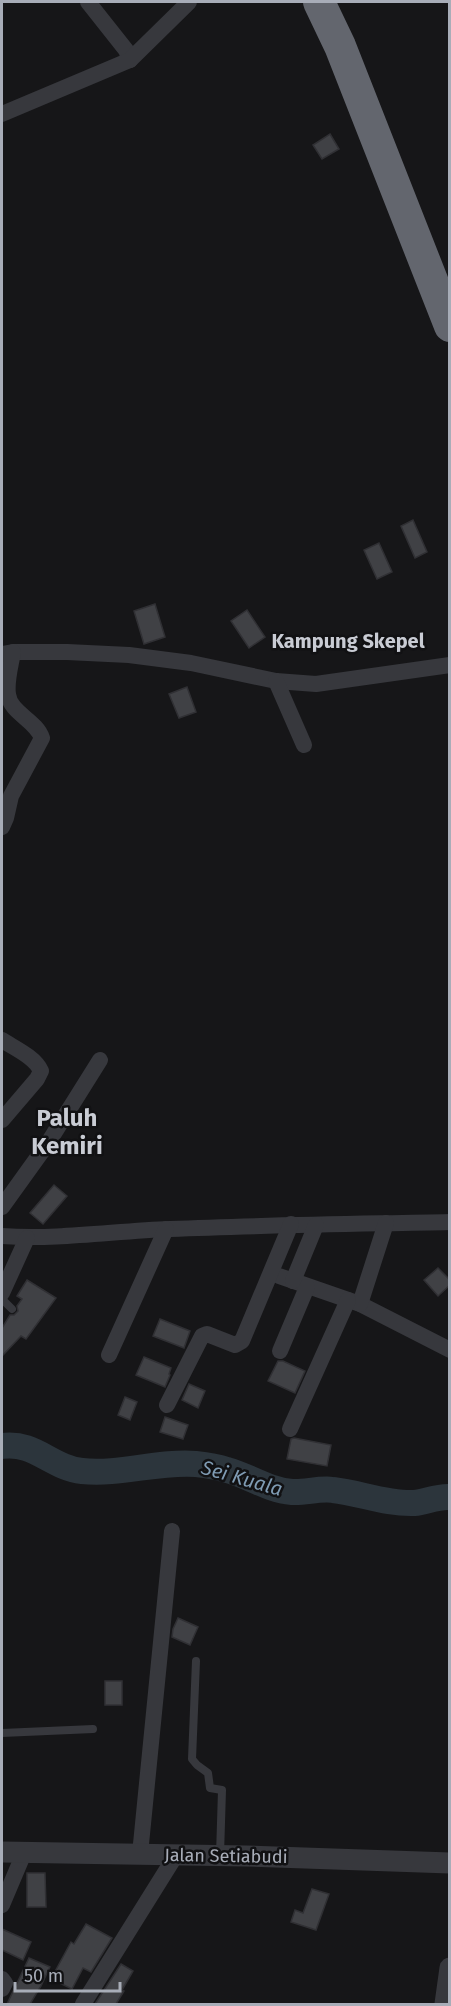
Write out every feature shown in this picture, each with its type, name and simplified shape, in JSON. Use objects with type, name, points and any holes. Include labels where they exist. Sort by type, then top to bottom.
[{"type":"highway","points":[[319,2],[340,46],[450,326]]},
{"type":"highway","points":[[339,2],[357,39],[450,279]]},
{"type":"street","points":[[88,2],[126,50],[130,60]]},
{"type":"street","points":[[2,114],[130,60],[189,2]]},
{"type":"street","points":[[2,827],[11,796],[42,738],[34,724],[9,701],[7,653],[67,652],[129,655],[191,663],[276,681],[316,684],[450,664]]},
{"type":"street","points":[[276,681],[304,745]]},
{"type":"street","points":[[2,1040],[32,1060],[41,1071],[37,1079],[2,1120]]},
{"type":"street","points":[[2,1207],[48,1143],[99,1060]]},
{"type":"street","points":[[2,1236],[27,1238],[291,1224],[450,1222]]},
{"type":"street","points":[[290,1429],[354,1302],[386,1223]]},
{"type":"street","points":[[167,1406],[202,1336],[207,1334],[236,1345],[242,1341],[291,1224]]},
{"type":"street","points":[[280,1351],[293,1281],[316,1225]]},
{"type":"street","points":[[109,1356],[166,1229]]},
{"type":"street","points":[[2,1293],[27,1238]]},
{"type":"street","points":[[293,1281],[354,1302],[450,1350]]},
{"type":"street","points":[[140,1854],[172,1531]]},
{"type":"street","name":"Jalan Setiabudi","points":[[2,1852],[450,1863]]},
{"type":"street","points":[[2,1905],[24,1853]]},
{"type":"street","points":[[83,2004],[176,1855]]},
{"type":"street","points":[[445,2004],[449,1970]]},
{"type":"street","points":[[2,1979],[5,1983],[2,1989]]},
{"type":"lane","points":[[2,1299],[12,1309]]},
{"type":"lane","points":[[196,1661],[192,1759],[208,1773],[210,1787],[222,1790],[220,1856]]},
{"type":"lane","points":[[2,1733],[93,1729]]},
{"type":"building","points":[[330,134],[339,149],[322,159],[313,145]]},
{"type":"building","points":[[413,520],[427,552],[415,558],[401,526]]},
{"type":"building","points":[[379,543],[392,572],[377,579],[364,550]]},
{"type":"building","points":[[155,604],[165,637],[144,644],[134,611]]},
{"type":"building","points":[[247,610],[265,637],[249,648],[231,621]]},
{"type":"building","points":[[187,687],[196,712],[179,718],[169,694]]},
{"type":"building","points":[[54,1185],[67,1196],[43,1224],[30,1213]]},
{"type":"building","points":[[438,1268],[450,1280],[450,1285],[438,1296],[424,1280]]},
{"type":"building","points":[[27,1280],[56,1298],[26,1339],[21,1336],[2,1356],[2,1328],[10,1315],[18,1311],[17,1306],[22,1299],[17,1296]]},
{"type":"building","points":[[160,1319],[190,1331],[184,1348],[153,1336]]},
{"type":"building","points":[[144,1357],[171,1368],[165,1387],[136,1375]]},
{"type":"building","points":[[278,1361],[305,1371],[295,1393],[268,1381]]},
{"type":"building","points":[[189,1384],[205,1391],[198,1408],[182,1400]]},
{"type":"building","points":[[125,1397],[137,1402],[130,1420],[118,1415]]},
{"type":"building","points":[[165,1417],[188,1425],[183,1439],[160,1432]]},
{"type":"building","points":[[291,1439],[331,1445],[327,1466],[287,1459]]},
{"type":"building","points":[[178,1618],[198,1627],[190,1645],[172,1637]]},
{"type":"building","points":[[105,1681],[122,1681],[122,1705],[105,1705]]},
{"type":"building","points":[[27,1873],[45,1873],[46,1907],[27,1907]]},
{"type":"building","points":[[312,1889],[329,1894],[316,1930],[291,1922],[295,1910],[303,1913]]},
{"type":"building","points":[[86,1924],[112,1938],[91,1972],[83,1968],[72,1989],[51,1979],[71,1942],[74,1944]]},
{"type":"building","points":[[2,1929],[31,1942],[23,1960],[2,1950]]},
{"type":"building","points":[[29,1958],[50,1967],[41,1986],[30,2004],[7,2004]]},
{"type":"building","points":[[121,1964],[133,1971],[116,2004],[95,2004]]},
{"type":"waterway","name":"Sei Kuala","points":[[2,1446],[24,1447],[61,1465],[82,1471],[96,1472],[168,1464],[196,1464],[223,1469],[283,1491],[333,1490],[404,1503],[450,1497]]},
{"type":"district","name":"Kampung Skepel","points":[[348,641]]},
{"type":"district","name":"Paluh Kemiri","points":[[67,1132]]}]
